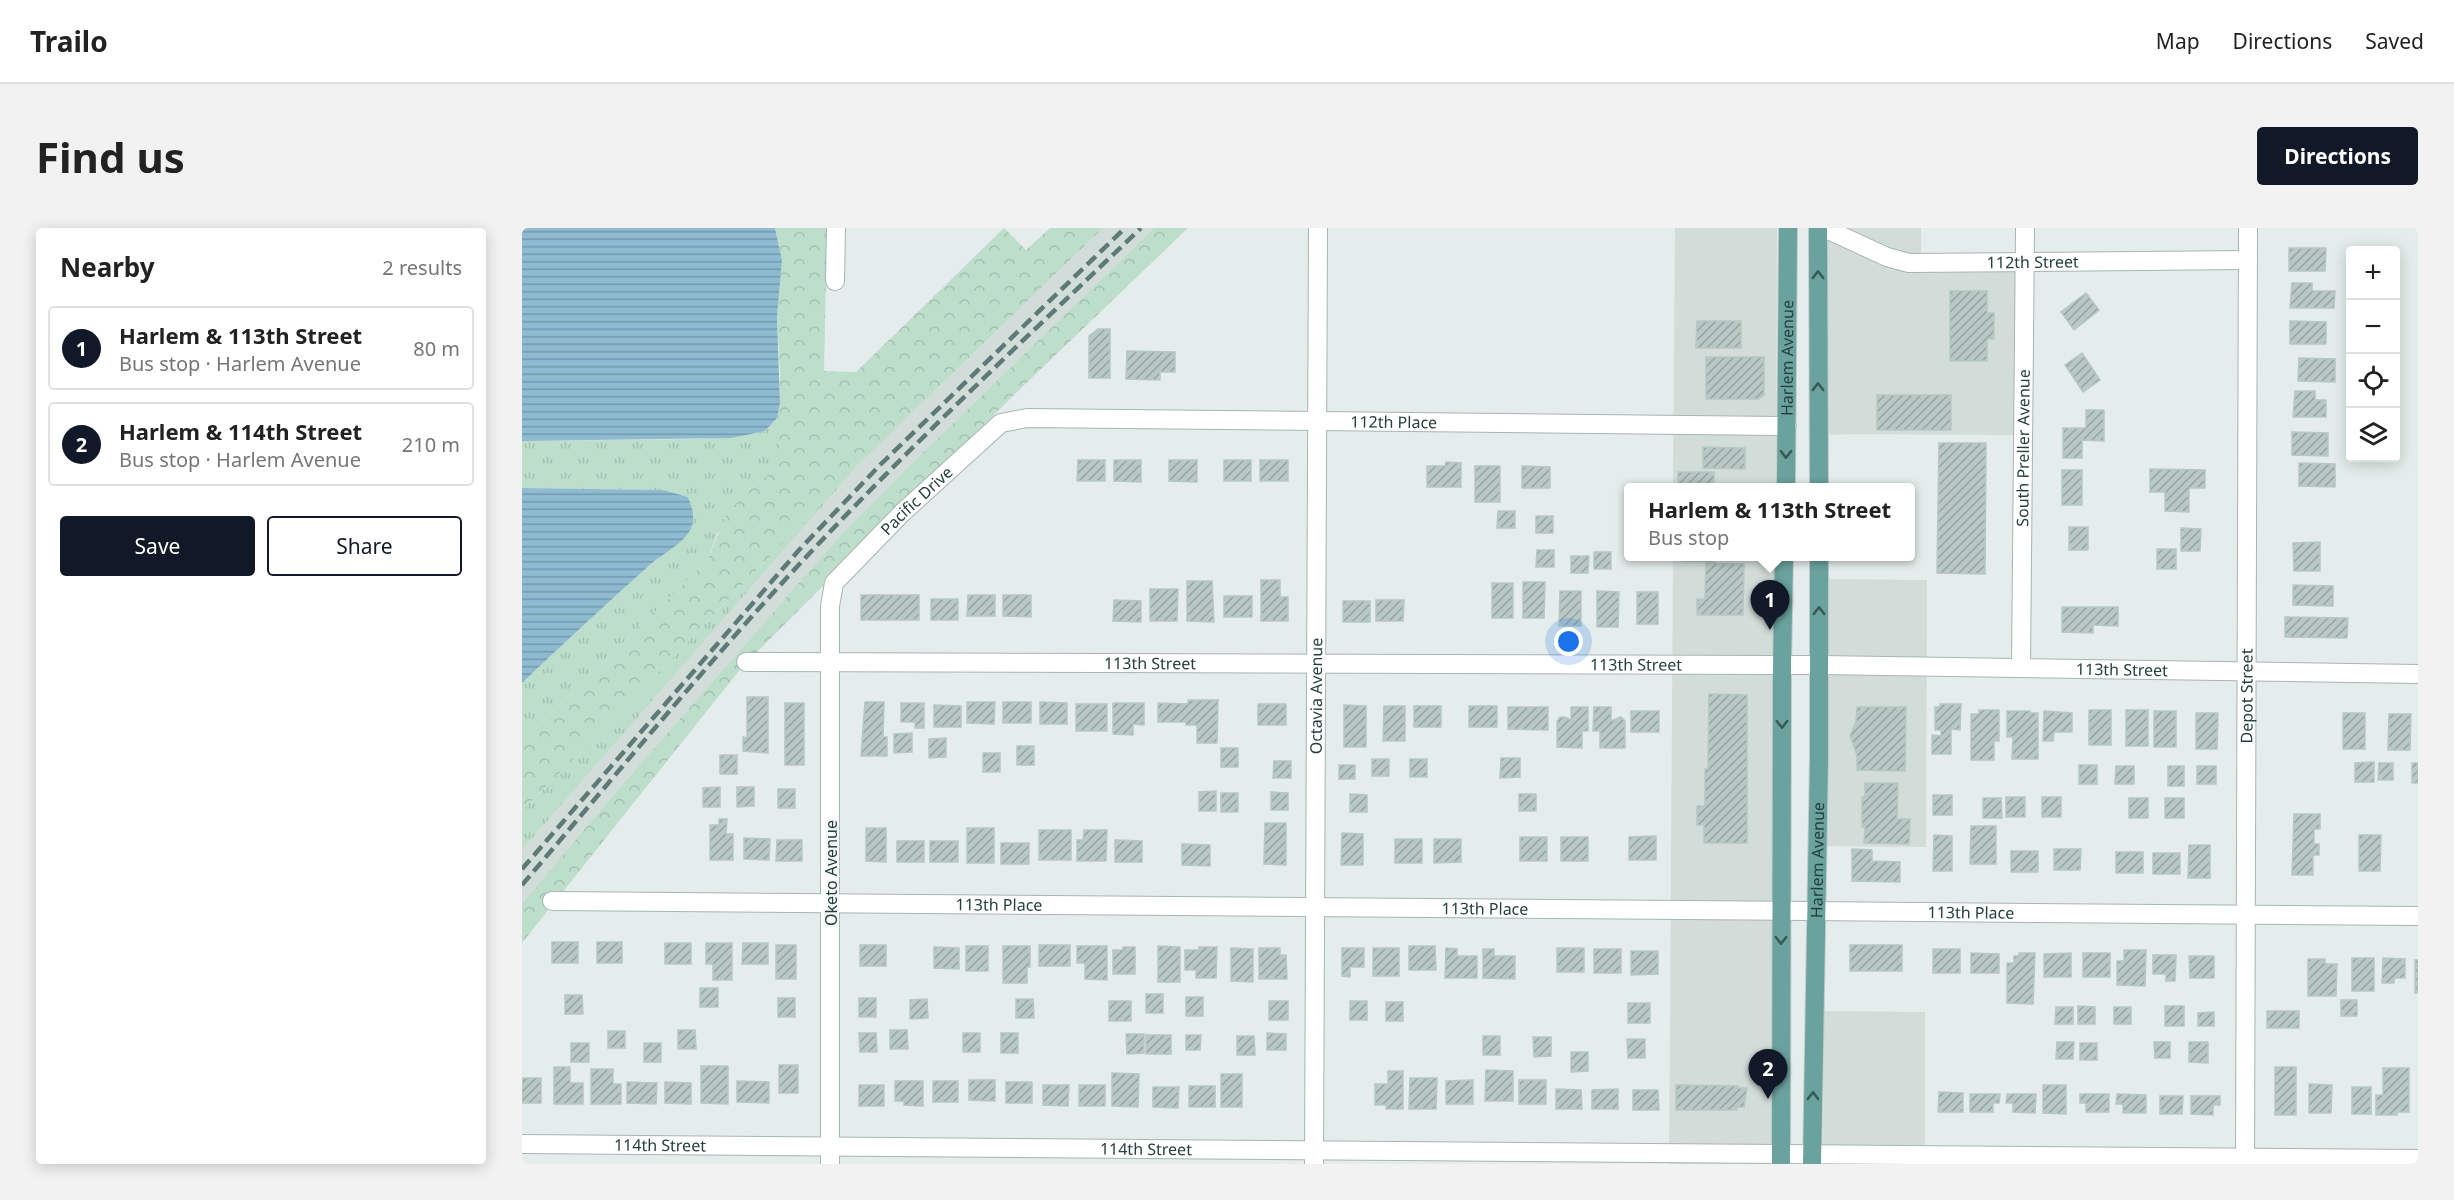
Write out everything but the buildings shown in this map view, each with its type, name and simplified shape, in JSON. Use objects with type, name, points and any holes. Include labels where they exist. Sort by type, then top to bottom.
[{"type":"main road","name":"Harlem Avenue","points":[[1786,483],[1788,228]]},
{"type":"main road","name":"Harlem Avenue","points":[[1818,228],[1819,483]]},
{"type":"main road","points":[[1781,1159],[1784,561]]},
{"type":"main road","name":"Harlem Avenue","points":[[1812,1159],[1820,665],[1819,561]]},
{"type":"street","points":[[835,281],[836,228]]},
{"type":"street","name":"Octavia Avenue","points":[[1314,1157],[1318,228]]},
{"type":"street","name":"112th Street","points":[[1824,228],[1887,257],[1909,263],[2248,260]]},
{"type":"street","name":"South Preller Avenue","points":[[2021,668],[2025,228]]},
{"type":"street","name":"Depot Street","points":[[2245,1161],[2248,228]]},
{"type":"street","name":"112th Place","points":[[1001,423],[1027,418],[1787,426]]},
{"type":"street","name":"Pacific Drive","points":[[834,583],[902,513],[1001,423]]},
{"type":"street","name":"Oketo Avenue","points":[[830,1155],[830,606],[834,583]]},
{"type":"street","name":"113th Street","points":[[746,662],[1820,665],[2418,674]]},
{"type":"street","name":"113th Place","points":[[552,901],[2418,916]]},
{"type":"street","name":"114th Street","points":[[522,1144],[830,1155],[2245,1161],[2418,1159]]},
{"type":"shaded area","points":[[1103,228],[1154,228],[840,536],[522,903],[522,850],[859,464]]},
{"type":"shaded area","points":[[1675,228],[1777,228],[1776,483],[1673,483]]},
{"type":"shaded area","points":[[1828,228],[1921,228],[1921,273],[2016,270],[2014,435],[1827,434]]},
{"type":"shaded area","points":[[1673,561],[1776,561],[1773,1164],[1669,1164]]},
{"type":"shaded area","points":[[1826,579],[1927,580],[1926,847],[1822,846]]},
{"type":"shaded area","points":[[1824,1011],[1925,1012],[1925,1164],[1823,1164]]},
{"type":"green space","points":[[775,228],[827,228],[824,371],[856,372],[1004,228],[1026,250],[1050,228],[1103,228],[859,464],[595,738],[522,810],[522,745],[546,718],[707,561],[727,513],[750,489],[770,474],[779,457],[780,371],[777,317],[782,260]]},
{"type":"green space","points":[[1154,228],[1188,228],[1013,396],[742,667],[522,943],[522,903],[840,536]]},
{"type":"green space","points":[[780,403],[780,457],[770,474],[750,489],[717,534],[707,561],[546,718],[522,745],[522,683],[600,609],[683,539],[694,516],[688,497],[663,490],[522,488],[522,441],[702,439],[765,431],[777,418]]},
{"type":"green space","points":[[859,464],[522,850],[522,810],[595,738]]},
{"type":"water","points":[[522,228],[775,228],[782,260],[777,317],[780,403],[777,418],[765,431],[731,438],[522,441]]},
{"type":"water","points":[[522,488],[663,490],[688,497],[693,517],[691,528],[684,539],[634,579],[522,683]]},
{"type":"railway","points":[[522,869],[799,550],[881,464],[1125,228]]},
{"type":"railway","points":[[522,885],[698,678],[807,556],[930,431],[1141,228]]},
{"type":"place","name":"Harlem & 113th Street","points":[[1770,630]]},
{"type":"place","name":"Harlem & 114th Street","points":[[1768,1099]]}]
